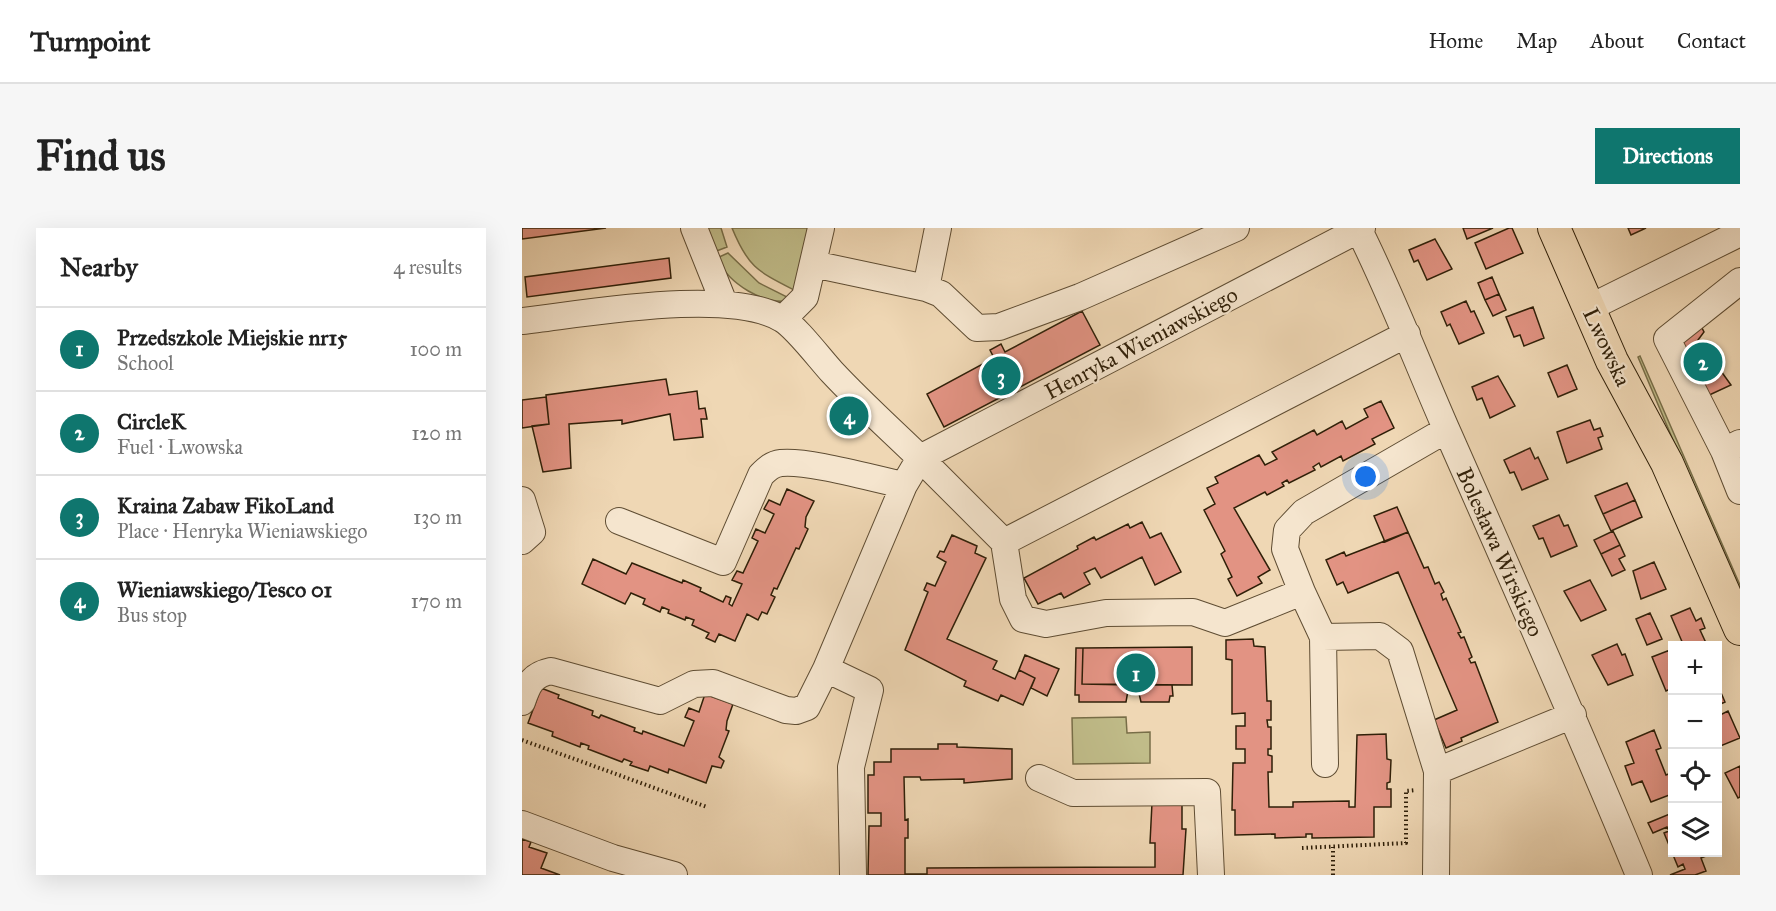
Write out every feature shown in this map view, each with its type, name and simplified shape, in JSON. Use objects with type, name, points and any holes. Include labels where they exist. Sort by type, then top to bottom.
[{"type":"main road","name":"Lwowska","points":[[1554,228],[1594,295]]},
{"type":"main road","name":"Lwowska","points":[[1575,228],[1612,361],[1667,463],[1740,628]]},
{"type":"street","points":[[693,228],[724,303]]},
{"type":"street","points":[[783,319],[806,297],[821,228]]},
{"type":"street","points":[[926,288],[938,228]]},
{"type":"street","points":[[813,264],[926,288],[941,294],[977,328],[999,327],[1080,297],[1236,228]]},
{"type":"street","name":"Bolesława Wirskiego","points":[[1360,229],[1407,334],[1446,430],[1573,715],[1639,875]]},
{"type":"street","name":"Henryka Wieniawskiego","points":[[920,458],[1360,229]]},
{"type":"street","points":[[1594,295],[1730,236]]},
{"type":"street","points":[[1740,281],[1666,339],[1732,447],[1740,491]]},
{"type":"street","points":[[522,321],[676,305],[724,303],[783,319],[851,392],[1004,542],[1013,600],[1023,619],[1046,624],[1106,613],[1193,612],[1225,623],[1302,592]]},
{"type":"street","points":[[1004,542],[1407,334]]},
{"type":"street","points":[[1325,764],[1323,637],[1285,549],[1287,530],[1304,512],[1446,430]]},
{"type":"street","points":[[522,702],[529,684],[538,674],[551,671],[660,701],[694,684],[713,682],[786,710],[796,711],[812,701],[904,485],[920,458]]},
{"type":"street","points":[[619,521],[723,562],[761,475],[771,466],[782,463],[805,465],[904,485]]},
{"type":"street","points":[[522,500],[532,532],[522,541]]},
{"type":"street","points":[[1323,637],[1380,636],[1400,651],[1437,780],[1436,875]]},
{"type":"street","points":[[826,669],[870,690],[851,767],[853,875]]},
{"type":"street","points":[[1437,780],[1573,715]]},
{"type":"street","points":[[1039,778],[1073,793],[1208,792],[1211,875]]},
{"type":"street","points":[[522,824],[610,866],[674,875]]},
{"type":"path","points":[[522,740],[707,807]]},
{"type":"path","points":[[1302,848],[1406,843],[1406,791],[1437,780]]},
{"type":"path","points":[[1333,847],[1333,875]]},
{"type":"shaded area","points":[[705,228],[721,228],[727,247],[714,252]]},
{"type":"shaded area","points":[[732,228],[809,228],[794,290],[762,272],[749,260]]},
{"type":"shaded area","points":[[728,253],[759,283],[793,300],[770,300],[738,284],[729,276],[717,258]]},
{"type":"shaded area","points":[[1640,356],[1740,585],[1740,599],[1638,357]]},
{"type":"shaded area","points":[[1126,717],[1127,733],[1150,732],[1150,763],[1073,764],[1072,718]]},
{"type":"building","points":[[522,228],[606,228],[522,239]]},
{"type":"building","points":[[1463,228],[1493,228],[1467,239]]},
{"type":"building","points":[[1512,228],[1523,253],[1486,269],[1475,243]]},
{"type":"building","points":[[1628,228],[1646,228],[1631,235]]},
{"type":"building","points":[[1435,239],[1452,269],[1427,280],[1418,260],[1414,262],[1409,250]]},
{"type":"building","points":[[669,258],[671,278],[527,297],[525,277]]},
{"type":"building","points":[[1492,277],[1499,294],[1485,300],[1478,283]]},
{"type":"building","points":[[1499,294],[1506,310],[1493,316],[1485,300]]},
{"type":"building","points":[[1466,301],[1471,312],[1474,311],[1484,333],[1459,344],[1450,324],[1447,326],[1441,312]]},
{"type":"building","points":[[1533,307],[1544,338],[1524,346],[1520,335],[1514,337],[1506,317]]},
{"type":"building","points":[[1082,311],[1100,345],[944,427],[927,394],[994,358],[990,350],[1001,344],[1005,352]]},
{"type":"building","points":[[1701,326],[1704,332],[1698,340],[1702,344],[1707,341],[1715,345],[1717,354],[1713,360],[1731,385],[1705,397],[1699,385],[1715,377],[1706,366],[1699,369],[1694,366],[1691,360],[1697,348],[1694,345],[1685,350],[1680,333]]},
{"type":"building","points":[[1567,365],[1577,389],[1558,397],[1548,373]]},
{"type":"building","points":[[1498,376],[1515,406],[1490,418],[1482,398],[1477,400],[1472,387]]},
{"type":"building","points":[[666,379],[669,395],[697,391],[699,409],[705,408],[707,419],[701,419],[703,437],[674,440],[670,414],[622,424],[622,420],[569,424],[571,468],[543,472],[532,426],[549,424],[546,395]]},
{"type":"building","points":[[546,397],[549,424],[522,428],[522,400]]},
{"type":"building","points":[[1381,401],[1394,428],[1372,439],[1375,444],[1343,461],[1341,456],[1321,467],[1319,463],[1313,467],[1315,470],[1289,483],[1287,480],[1282,483],[1284,486],[1267,495],[1265,492],[1234,508],[1270,570],[1258,577],[1262,583],[1237,596],[1228,579],[1232,577],[1221,554],[1225,551],[1204,510],[1215,504],[1207,488],[1218,483],[1215,477],[1259,455],[1265,465],[1277,459],[1272,452],[1314,430],[1317,435],[1342,421],[1346,429],[1368,417],[1364,409]]},
{"type":"building","points":[[1590,420],[1594,430],[1600,428],[1603,436],[1598,438],[1602,449],[1567,463],[1557,432]]},
{"type":"building","points":[[1530,448],[1535,459],[1538,457],[1548,479],[1522,490],[1514,472],[1510,473],[1504,460]]},
{"type":"building","points":[[1627,483],[1635,500],[1603,514],[1595,496]]},
{"type":"building","points":[[787,489],[814,501],[806,517],[805,527],[808,529],[799,549],[796,548],[777,589],[774,588],[771,595],[775,597],[767,614],[762,612],[758,620],[747,614],[735,641],[719,634],[715,642],[706,638],[709,633],[692,625],[694,620],[686,617],[685,620],[668,613],[669,610],[662,607],[660,612],[643,604],[645,599],[631,593],[625,604],[582,584],[593,559],[626,574],[632,563],[682,583],[683,580],[723,602],[726,596],[731,598],[729,604],[732,606],[742,584],[732,580],[737,571],[743,573],[758,541],[752,538],[756,529],[765,533],[774,514],[764,509],[769,500],[780,505]]},
{"type":"building","points":[[1635,500],[1642,517],[1611,531],[1603,514]]},
{"type":"building","points":[[1397,507],[1408,532],[1385,542],[1374,516]]},
{"type":"building","points":[[1559,515],[1564,526],[1568,525],[1577,546],[1551,557],[1543,538],[1539,539],[1533,526]]},
{"type":"building","points":[[1142,522],[1150,538],[1161,533],[1181,572],[1155,585],[1142,557],[1101,578],[1095,568],[1084,573],[1090,584],[1064,598],[1061,593],[1038,604],[1024,578],[1078,549],[1077,546],[1094,537],[1096,540],[1128,524],[1130,528]]},
{"type":"building","points":[[1613,531],[1620,545],[1601,554],[1594,540]]},
{"type":"building","points":[[1408,532],[1424,568],[1428,567],[1435,584],[1439,582],[1444,592],[1441,594],[1443,600],[1446,598],[1461,632],[1458,633],[1461,638],[1464,637],[1472,657],[1469,659],[1471,663],[1475,662],[1498,722],[1461,738],[1462,741],[1446,748],[1434,720],[1457,710],[1398,572],[1348,593],[1343,582],[1337,585],[1326,560],[1344,552],[1346,556]]},
{"type":"building","points":[[952,535],[977,546],[975,553],[986,558],[947,639],[997,661],[993,669],[1015,679],[1019,670],[1035,678],[1023,705],[1001,695],[998,701],[964,686],[966,681],[905,650],[928,592],[924,590],[927,583],[935,586],[946,562],[937,557],[940,551],[944,552]]},
{"type":"building","points":[[1620,545],[1625,556],[1619,559],[1625,570],[1612,576],[1601,554]]},
{"type":"building","points":[[1654,562],[1666,589],[1641,599],[1633,571]]},
{"type":"building","points":[[1590,580],[1606,610],[1581,621],[1564,591]]},
{"type":"building","points":[[1690,608],[1696,621],[1701,618],[1705,628],[1700,630],[1705,641],[1682,641],[1671,616]]},
{"type":"building","points":[[1650,613],[1662,639],[1647,645],[1636,619]]},
{"type":"building","points":[[1253,639],[1254,646],[1265,647],[1267,701],[1271,701],[1271,720],[1267,720],[1268,727],[1271,727],[1271,749],[1268,749],[1268,755],[1272,756],[1272,772],[1268,772],[1269,807],[1293,807],[1293,802],[1349,801],[1349,807],[1355,807],[1357,735],[1386,734],[1387,759],[1391,760],[1390,782],[1387,783],[1387,789],[1391,789],[1391,807],[1374,807],[1374,837],[1312,838],[1312,834],[1306,834],[1306,837],[1275,838],[1275,834],[1235,835],[1235,810],[1232,810],[1233,763],[1245,763],[1245,749],[1236,749],[1236,726],[1245,726],[1245,713],[1232,714],[1232,660],[1226,659],[1226,640]]},
{"type":"building","points":[[1617,644],[1622,655],[1625,654],[1633,675],[1608,685],[1592,655]]},
{"type":"building","points":[[1192,647],[1192,685],[1082,684],[1083,648]]},
{"type":"building","points":[[1076,648],[1083,648],[1082,684],[1129,685],[1126,702],[1079,702],[1079,695],[1075,695]]},
{"type":"building","points":[[1668,651],[1668,690],[1666,691],[1652,657]]},
{"type":"building","points":[[1025,655],[1059,669],[1047,696],[1031,688],[1035,678],[1019,670]]},
{"type":"building","points":[[1137,685],[1172,685],[1173,696],[1170,696],[1169,702],[1141,702]]},
{"type":"building","points":[[541,688],[559,695],[558,698],[593,711],[592,715],[599,718],[601,715],[635,728],[634,731],[642,734],[643,731],[684,746],[694,721],[685,717],[689,708],[699,712],[705,694],[733,704],[727,721],[726,730],[729,731],[719,757],[724,761],[721,768],[712,766],[706,783],[669,769],[668,773],[650,766],[648,771],[630,765],[632,762],[624,759],[622,762],[588,749],[589,746],[581,743],[580,747],[552,736],[553,732],[528,723]]},
{"type":"building","points":[[1728,711],[1740,738],[1722,745],[1722,714]]},
{"type":"building","points":[[1654,730],[1661,748],[1656,750],[1666,775],[1668,774],[1668,796],[1651,802],[1642,781],[1632,785],[1625,766],[1634,763],[1626,742]]},
{"type":"building","points":[[938,744],[1012,749],[1012,779],[964,783],[964,779],[921,780],[920,777],[904,777],[905,820],[908,819],[908,838],[905,838],[905,874],[927,874],[927,868],[1155,867],[1155,843],[1150,843],[1152,803],[1182,804],[1182,829],[1186,829],[1183,875],[868,875],[869,826],[881,826],[881,813],[868,813],[868,775],[874,775],[874,762],[891,762],[891,749],[938,749]]},
{"type":"building","points":[[1740,766],[1740,797],[1738,798],[1725,773]]},
{"type":"building","points":[[1668,815],[1668,829],[1667,827],[1653,833],[1648,823]]},
{"type":"building","points":[[1668,831],[1668,843],[1664,833]]},
{"type":"building","points":[[522,839],[531,842],[529,847],[547,853],[541,868],[560,875],[522,875]]},
{"type":"building","points":[[1674,857],[1704,857],[1701,858],[1706,871],[1695,875],[1670,875],[1685,869],[1683,864],[1678,867]]},
{"type":"place","name":"CircleK","points":[[1703,362]]},
{"type":"place","name":"Kraina Zabaw FikoLand","points":[[1001,376]]},
{"type":"place","name":"Wieniawskiego/Tesco 01","points":[[849,416]]},
{"type":"place","name":"Przedszkole Miejskie nr15","points":[[1136,673]]}]
